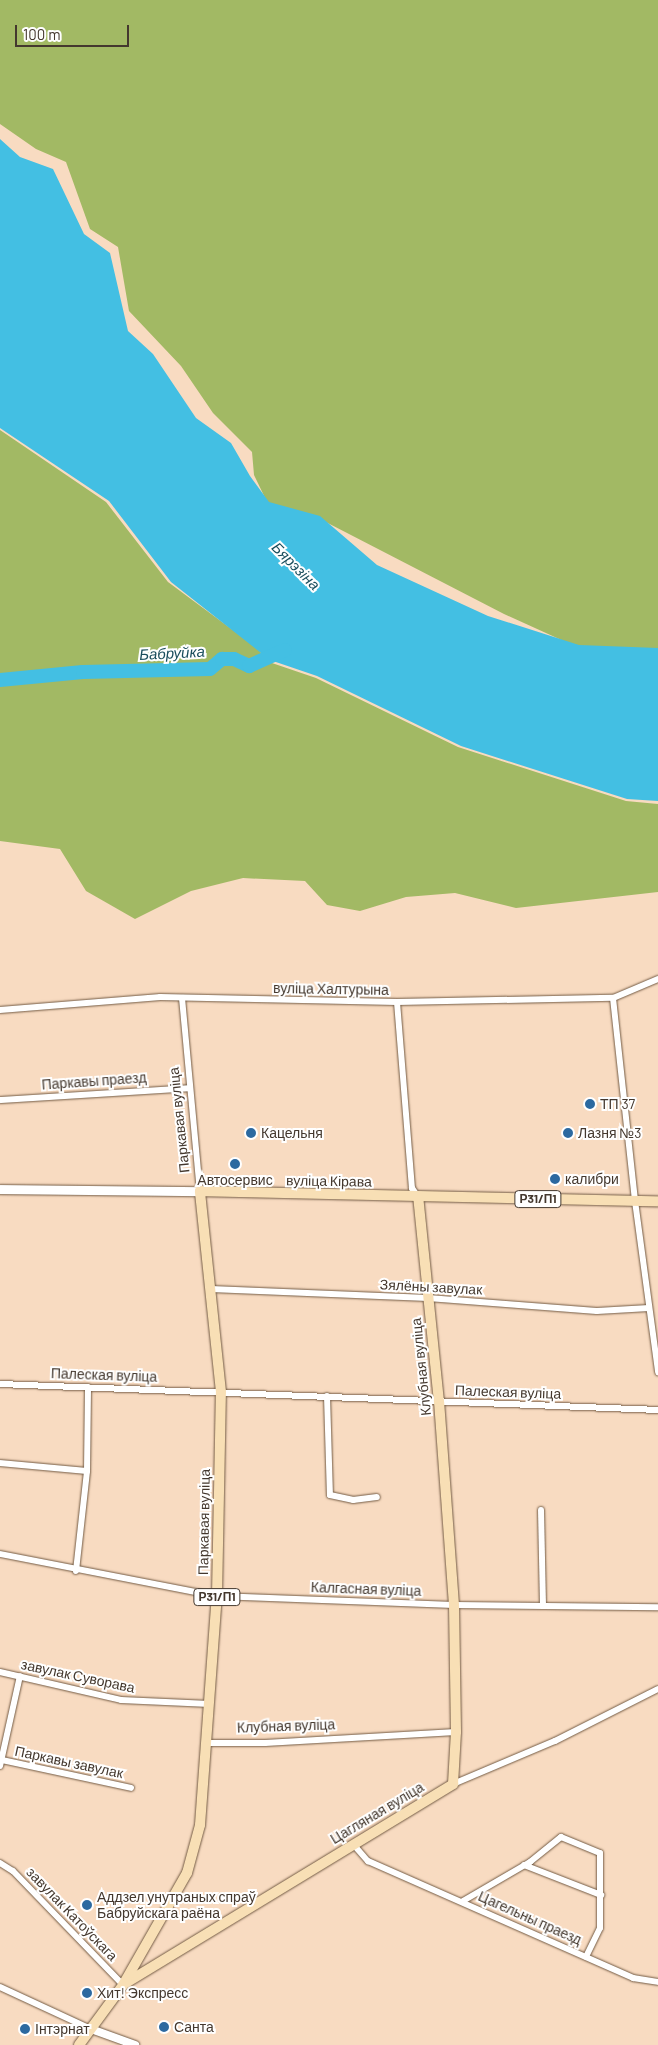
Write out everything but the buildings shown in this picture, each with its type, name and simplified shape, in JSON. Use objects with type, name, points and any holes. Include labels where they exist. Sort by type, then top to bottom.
[{"type":"main road","name":"вуліца Кірава","points":[[0,1188],[658,1201]]},
{"type":"main road","name":"Паркавая вуліца","points":[[79,2045],[121,1988],[187,1873],[196,1848],[208,1743],[217,1596],[221,1392],[200,1191]]},
{"type":"main road","name":"Клубная вуліца","points":[[418,1197],[439,1402],[454,1605],[456,1732],[453,1784]]},
{"type":"main road","name":"Цагляная вуліца","points":[[121,1988],[453,1784]]},
{"type":"street","name":"вуліца Халтурына","points":[[0,1010],[182,998],[397,1002],[613,998],[658,979]]},
{"type":"street","name":"Паркавая вуліца","points":[[182,998],[200,1191]]},
{"type":"street","points":[[613,998],[635,1201],[649,1308],[656,1343],[658,1372]]},
{"type":"street","name":"Клубная вуліца","points":[[397,1002],[412,1188],[418,1197]]},
{"type":"street","name":"Паркавы праезд","points":[[0,1100],[190,1088]]},
{"type":"street","name":"Зялёны завулак","points":[[211,1289],[428,1298],[597,1311],[649,1308]]},
{"type":"street","name":"Палеская вуліца","points":[[0,1384],[658,1410]]},
{"type":"street","points":[[76,1571],[87,1472],[88,1388]]},
{"type":"street","points":[[327,1396],[330,1495],[353,1500],[377,1497]]},
{"type":"street","points":[[0,1463],[87,1472]]},
{"type":"street","points":[[541,1510],[543,1606]]},
{"type":"street","name":"Калгасная вуліца","points":[[0,1554],[76,1571],[217,1596],[454,1605],[658,1607]]},
{"type":"street","name":"завулак Суворава","points":[[0,1672],[121,1700],[211,1704]]},
{"type":"street","name":"Паркавы завулак","points":[[20,1676],[1,1763],[131,1788]]},
{"type":"street","name":"Цагляная вуліца","points":[[453,1784],[555,1741],[658,1689]]},
{"type":"street","name":"Клубная вуліца","points":[[208,1743],[265,1743],[456,1732]]},
{"type":"street","name":"Цагельны праезд","points":[[463,1901],[524,1865],[561,1837],[600,1853],[600,1928],[586,1957]]},
{"type":"street","name":"Цагельны праезд","points":[[353,1844],[368,1861],[463,1901],[601,1965],[633,1978],[658,1982]]},
{"type":"street","name":"завулак Катоўскага","points":[[0,1863],[13,1871],[121,1988]]},
{"type":"street","points":[[524,1865],[601,1895]]},
{"type":"street","points":[[0,1987],[91,2029],[135,2045]]},
{"type":"green space","points":[[0,0],[658,0],[658,651],[579,648],[504,614],[318,518],[268,504],[254,475],[252,452],[213,413],[181,366],[129,311],[118,247],[90,229],[66,162],[36,149],[0,124]]},
{"type":"green space","points":[[0,430],[106,502],[168,582],[257,648],[269,662],[316,678],[458,747],[626,801],[658,804],[658,892],[516,908],[455,893],[406,897],[360,911],[327,905],[305,881],[243,878],[191,891],[135,919],[86,891],[60,849],[0,841]]},
{"type":"water","name":"Бярэзіна","points":[[0,139],[20,157],[53,169],[84,234],[110,253],[128,331],[153,354],[196,418],[231,443],[250,476],[269,502],[320,516],[377,565],[488,616],[579,645],[658,648],[658,801],[627,799],[461,746],[317,676],[270,660],[171,582],[109,501],[0,428]]},
{"type":"waterway","name":"Бабруйка","points":[[0,680],[83,672],[210,669],[222,659],[234,659],[249,666],[285,650]]},
{"type":"place","name":"ТП 37","points":[[590,1104]]},
{"type":"place","name":"Кацельня","points":[[251,1133]]},
{"type":"place","name":"Лазня №3","points":[[568,1133]]},
{"type":"place","name":"Автосервис","points":[[235,1164]]},
{"type":"place","name":"калибри","points":[[555,1179]]},
{"type":"place","name":"Аддзел унутраных спраў Бабруйскага раёна","points":[[87,1905]]},
{"type":"place","name":"Хит! Экспресс","points":[[87,1993]]},
{"type":"place","name":"Санта","points":[[164,2027]]},
{"type":"place","name":"Інтэрнат","points":[[25,2029]]}]
